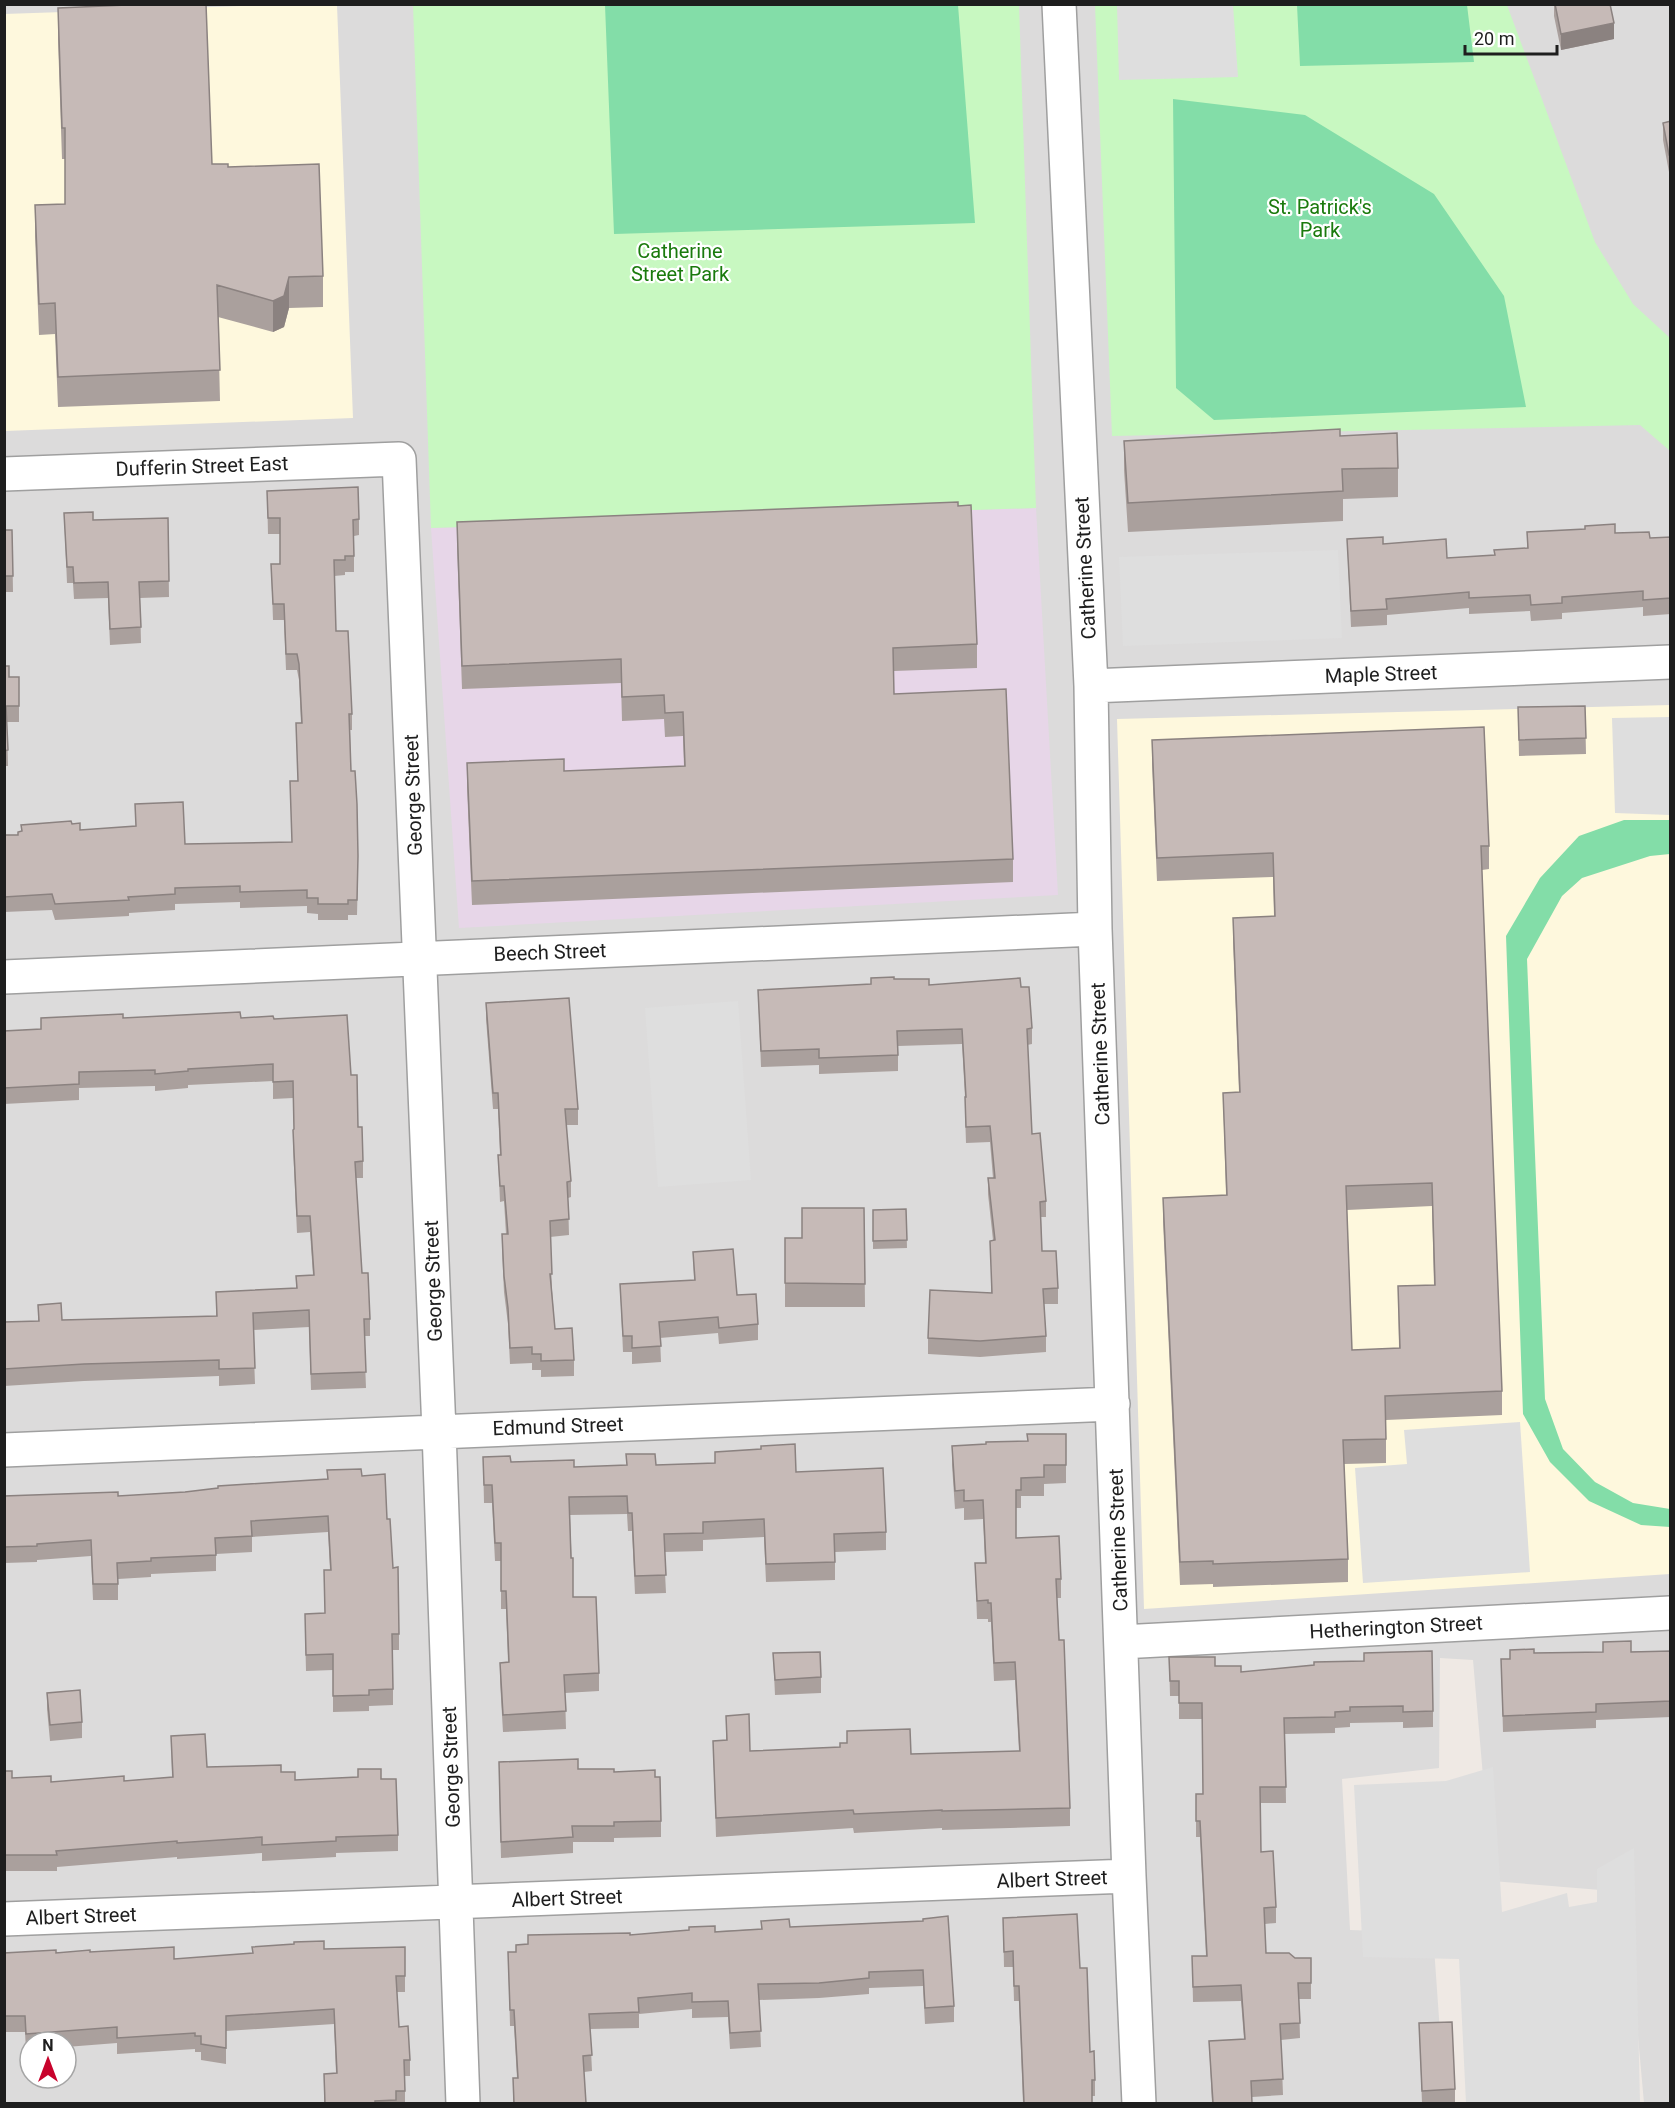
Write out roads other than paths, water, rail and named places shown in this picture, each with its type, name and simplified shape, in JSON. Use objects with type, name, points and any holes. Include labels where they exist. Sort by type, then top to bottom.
[{"type":"street","name":"Catherine Street","points":[[1059,4],[1091,686],[1095,929],[1139,2103]]},
{"type":"street","name":"Dufferin Street East","points":[[4,474],[399,459]]},
{"type":"street","name":"George Street","points":[[399,459],[440,1431],[463,2103]]},
{"type":"street","name":"Maple Street","points":[[1091,686],[1671,662]]},
{"type":"street","name":"Beech Street","points":[[4,977],[1095,929]]},
{"type":"street","name":"Edmund Street","points":[[4,1450],[1113,1404]]},
{"type":"street","name":"Hetherington Street","points":[[1121,1642],[1671,1613]]},
{"type":"street","name":"Albert Street","points":[[4,1919],[1129,1876]]},
{"type":"park label","name":"St. Patrick's Park","points":[[1320,218]]},
{"type":"park label","name":"Catherine Street Park","points":[[680,262]]}]
